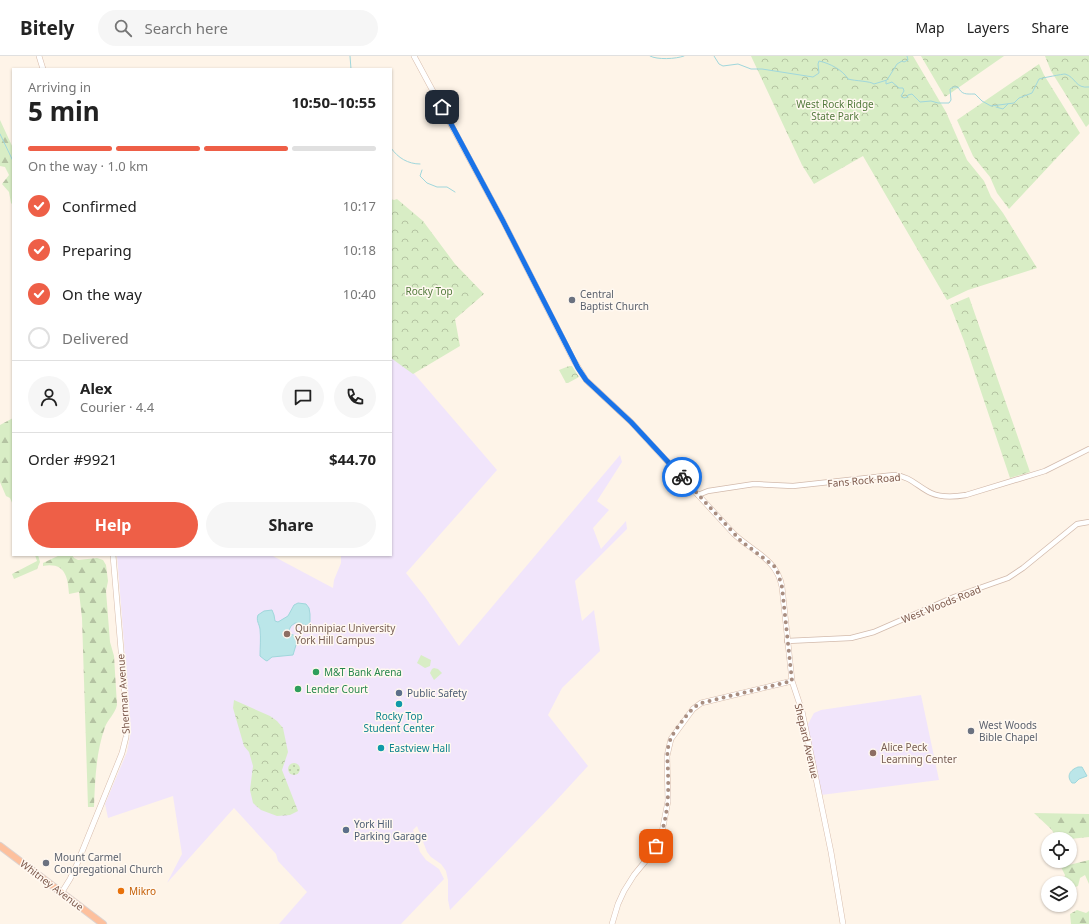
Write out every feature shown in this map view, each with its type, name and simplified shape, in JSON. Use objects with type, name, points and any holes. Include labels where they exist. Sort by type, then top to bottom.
[{"type":"highway","name":"Whitney Avenue","points":[[0,846],[103,924]]},
{"type":"main road","points":[[39,56],[43,68]]},
{"type":"main road","name":"Shepard Avenue","points":[[414,56],[503,221],[578,368],[586,380],[631,422],[741,541],[770,562],[776,570],[781,582],[792,681],[803,715],[823,811],[843,924]]},
{"type":"main road","name":"Sherman Avenue","points":[[62,892],[70,879],[125,744],[127,730],[113,556]]},
{"type":"main road","points":[[612,924],[624,891],[634,875],[653,852],[662,832],[668,801],[668,746],[675,732],[692,710],[701,703],[792,681]]},
{"type":"street","name":"Fans Rock Road","points":[[698,495],[708,491],[754,484],[793,486],[894,475],[905,477],[925,489],[945,497],[966,495],[1045,471],[1089,449]]},
{"type":"street","name":"West Woods Road","points":[[787,642],[845,639],[864,636],[960,594],[1001,581],[1019,571],[1077,524],[1089,522]]},
{"type":"shaded area","name":"Quinnipiac University York Hill Campus","points":[[392,358],[411,370],[497,470],[406,573],[425,597],[459,646],[620,455],[622,462],[597,501],[609,510],[593,528],[601,549],[626,521],[627,529],[575,581],[582,621],[594,610],[600,651],[562,688],[548,715],[588,766],[450,910],[446,871],[441,864],[427,852],[417,826],[413,830],[420,852],[426,860],[439,869],[444,879],[401,924],[279,924],[307,892],[278,861],[276,854],[234,808],[167,883],[182,854],[173,796],[108,818],[105,804],[127,752],[131,731],[117,556],[273,556],[333,588],[334,580],[341,563],[341,556],[392,556]]},
{"type":"shaded area","name":"Alice Peck Learning Center","points":[[921,695],[939,780],[821,795],[807,726],[814,713],[821,710]]},
{"type":"green space","name":"West Rock Ridge State Park","points":[[751,56],[913,56],[946,112],[967,160],[984,181],[991,197],[1003,213],[1037,268],[968,290],[947,300],[863,156],[814,184],[802,165]]},
{"type":"green space","points":[[921,56],[1004,56],[945,97]]},
{"type":"green space","points":[[1045,56],[1089,56],[1089,124],[1086,127],[1051,71]]},
{"type":"green space","points":[[1039,64],[1044,75],[1080,133],[1009,209],[997,193],[990,177],[973,156],[957,120]]},
{"type":"green space","points":[[0,120],[12,146],[12,204],[9,192],[2,184],[9,175],[5,167],[0,166]]},
{"type":"green space","name":"Rocky Top","points":[[392,199],[397,199],[423,221],[455,264],[484,294],[455,319],[460,346],[413,374],[392,359]]},
{"type":"green space","points":[[969,297],[1030,472],[1010,478],[964,341],[950,305]]},
{"type":"green space","points":[[572,366],[579,377],[566,383],[559,370]]},
{"type":"green space","points":[[12,419],[12,503],[10,498],[6,496],[0,482],[0,425]]},
{"type":"green space","points":[[35,556],[38,556],[40,562],[37,569],[14,579],[12,574],[37,561]]},
{"type":"green space","points":[[58,556],[73,556],[78,560],[97,558],[103,560],[106,565],[108,581],[106,591],[110,642],[114,656],[117,705],[105,727],[102,737],[98,756],[94,807],[88,807],[82,618],[79,592],[69,594],[68,582],[64,572],[56,566],[43,566],[43,563]]},
{"type":"green space","points":[[421,655],[431,660],[430,666],[425,668],[417,663]]},
{"type":"green space","points":[[434,668],[438,669],[442,673],[434,680],[430,673]]},
{"type":"green space","points":[[234,700],[270,716],[283,728],[288,752],[282,770],[298,811],[290,815],[277,816],[261,810],[253,803],[250,790],[253,766],[249,752],[244,746],[233,708]]},
{"type":"green space","points":[[292,763],[296,763],[300,769],[296,775],[292,775],[288,771],[288,767]]},
{"type":"green space","points":[[1034,813],[1089,814],[1089,837],[1077,838],[1077,832],[1053,832]]},
{"type":"green space","points":[[1089,860],[1089,884],[1085,875],[1080,878],[1077,886],[1077,876],[1065,876],[1062,868],[1077,868],[1077,863]]},
{"type":"green space","points":[[1077,910],[1086,913],[1089,911],[1089,924],[1071,924],[1070,914],[1077,912]]},
{"type":"water","points":[[298,603],[306,604],[309,608],[310,622],[307,625],[295,623],[289,630],[290,634],[299,637],[303,642],[296,645],[293,655],[272,657],[267,661],[265,660],[260,656],[260,627],[257,620],[258,615],[264,611],[272,610],[275,621],[278,622],[288,616],[294,605]]},
{"type":"water","points":[[1078,767],[1082,767],[1087,776],[1079,779],[1075,783],[1072,783],[1069,776],[1073,770]]},
{"type":"waterway","points":[[350,56],[351,68]]},
{"type":"waterway","points":[[650,56],[667,59],[684,56]]},
{"type":"waterway","points":[[714,56],[719,64],[723,66],[738,64],[751,69],[762,69],[813,77],[819,73],[819,61],[835,67],[848,79],[874,84],[887,80],[897,64],[908,60],[907,56]]},
{"type":"waterway","points":[[886,81],[886,84],[892,82],[899,88],[903,88],[904,91],[901,96],[904,98],[912,94],[920,102],[931,101],[938,103],[949,103],[951,100],[950,89],[953,87],[958,87],[963,93],[975,94],[982,101],[991,106],[1014,103],[1019,98],[1032,93],[1039,79],[1052,76],[1065,74],[1078,85],[1089,87]]},
{"type":"waterway","points":[[996,107],[1003,109],[1008,104]]},
{"type":"waterway","points":[[0,134],[12,159]]},
{"type":"waterway","points":[[392,149],[404,160],[411,163],[420,164]]},
{"type":"waterway","points":[[422,170],[420,176],[427,183],[437,187],[447,187],[455,192]]},
{"type":"way so far","points":[[656,846],[663,829],[668,801],[668,746],[675,732],[688,714],[695,706],[701,703],[792,681],[782,587],[778,573],[770,562],[741,541],[682,477]]},
{"type":"place","name":"Central Baptist Church","points":[[572,300]]},
{"type":"place","name":"Quinnipiac University York Hill Campus","points":[[287,634]]},
{"type":"place","name":"M&T Bank Arena","points":[[316,672]]},
{"type":"place","name":"Lender Court","points":[[298,689]]},
{"type":"place","name":"Public Safety","points":[[399,693]]},
{"type":"place","name":"Rocky Top Student Center","points":[[399,704]]},
{"type":"place","name":"West Woods Bible Chapel","points":[[971,731]]},
{"type":"place","name":"Eastview Hall","points":[[381,748]]},
{"type":"place","name":"Alice Peck Learning Center","points":[[873,753]]},
{"type":"place","name":"York Hill Parking Garage","points":[[346,830]]},
{"type":"place","name":"Mount Carmel Congregational Church","points":[[46,863]]},
{"type":"place","name":"Mikro","points":[[121,891]]},
{"type":"route","points":[[442,107],[503,221],[572,359],[586,380],[631,422],[682,477]]}]
